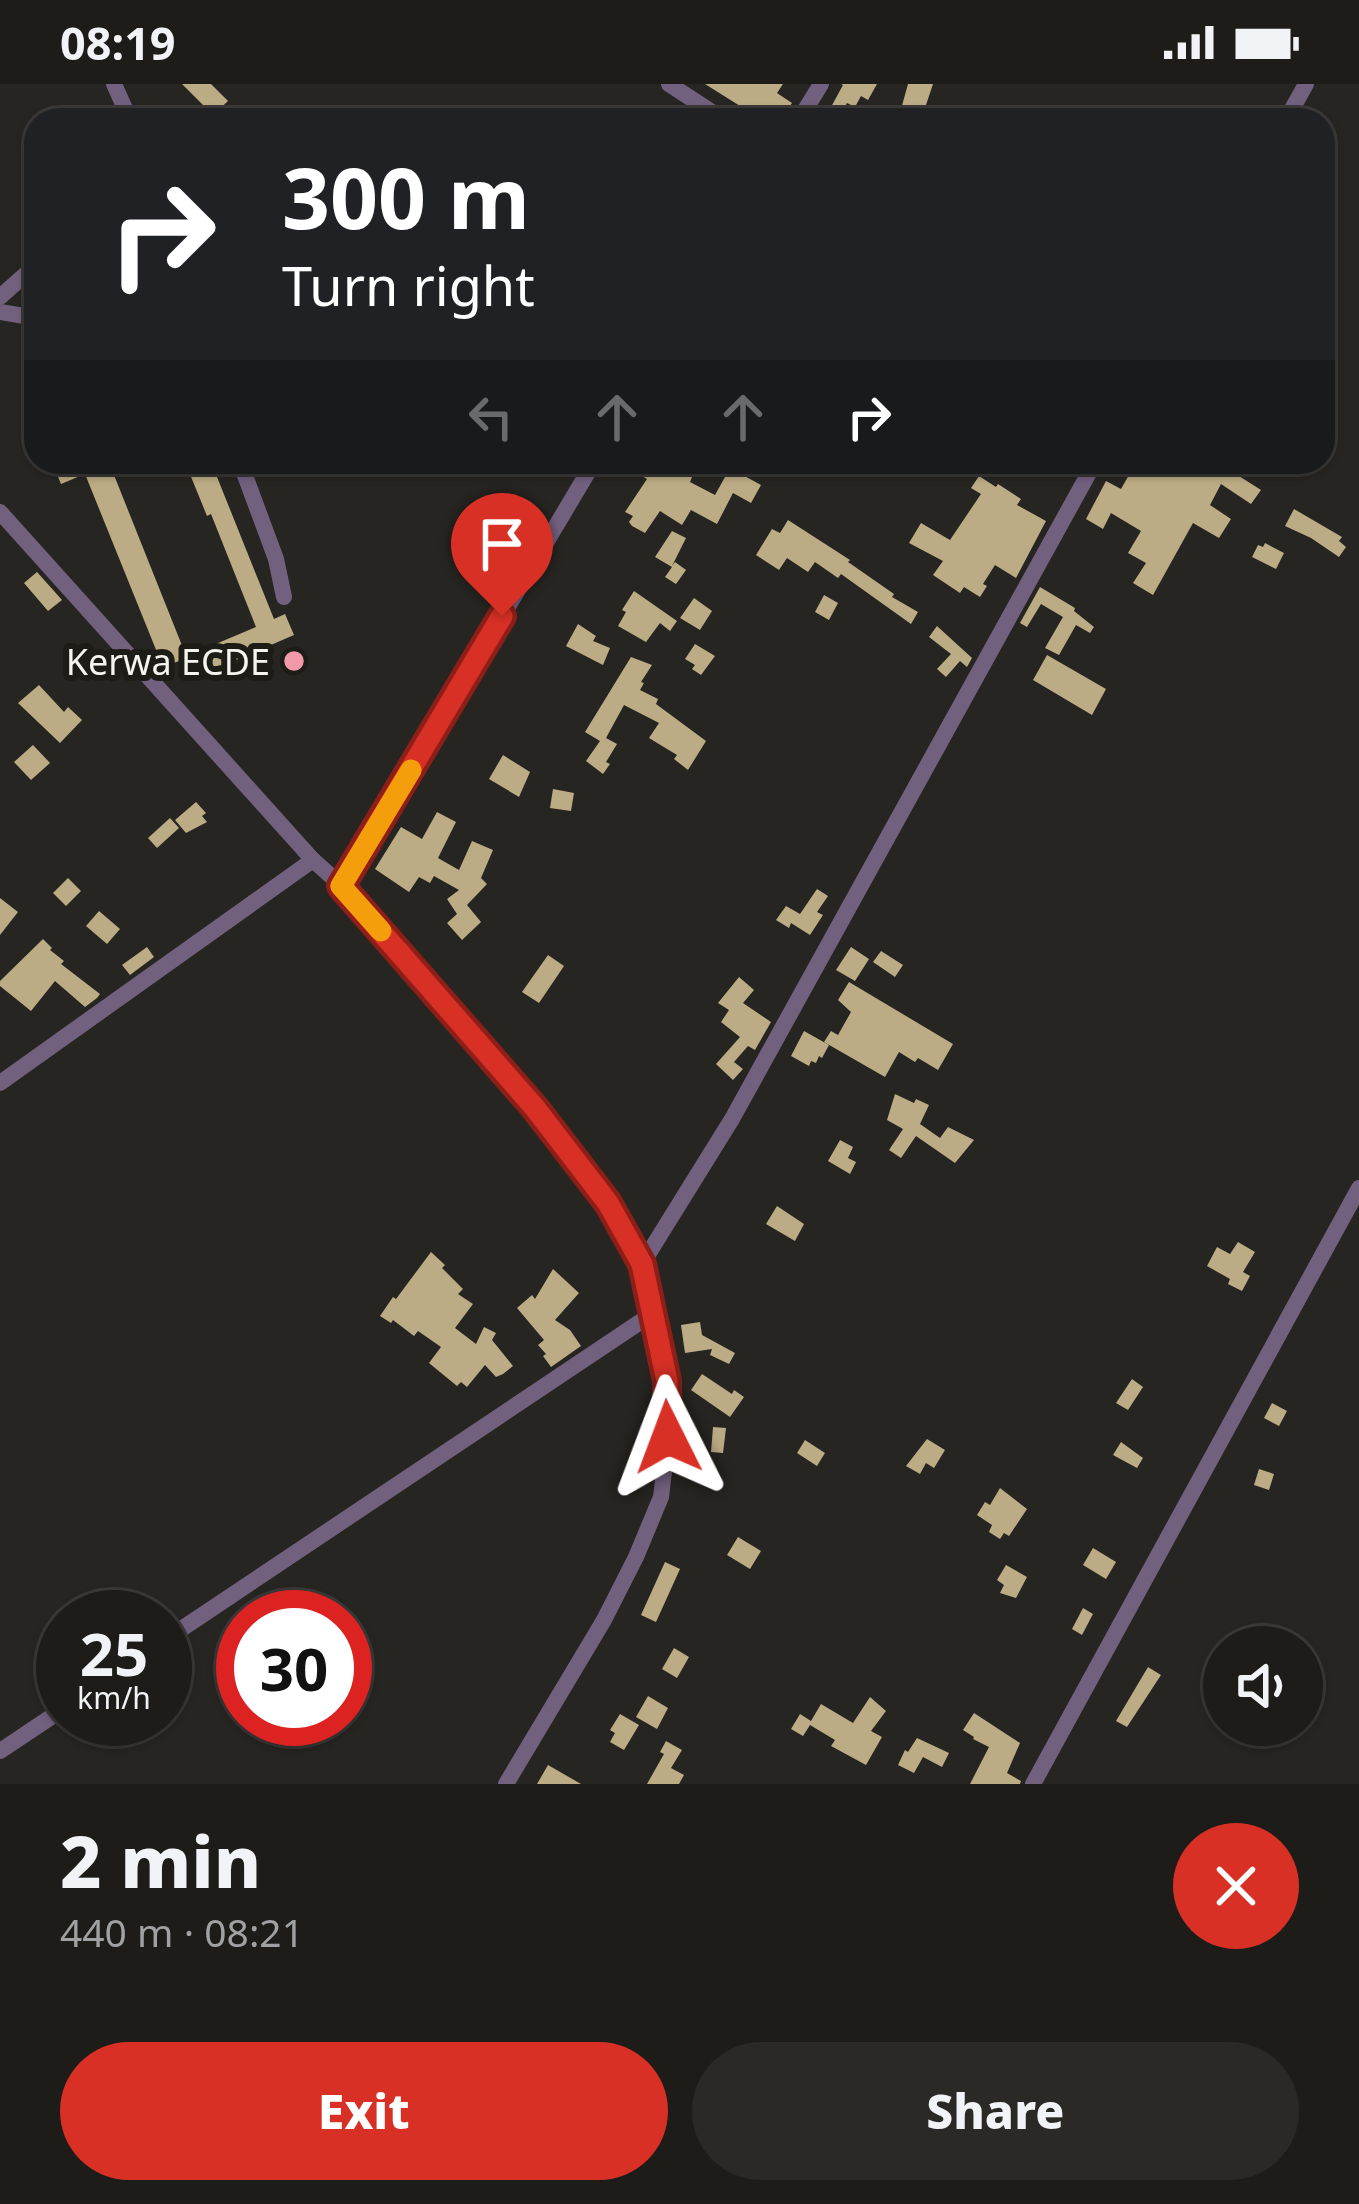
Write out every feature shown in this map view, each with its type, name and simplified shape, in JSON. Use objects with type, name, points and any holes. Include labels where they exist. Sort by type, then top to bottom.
[{"type":"street","points":[[669,84],[706,108]]},
{"type":"street","points":[[0,297],[24,276]]},
{"type":"street","points":[[244,474],[276,559],[284,597]]},
{"type":"street","points":[[341,886],[587,474]]},
{"type":"street","points":[[642,1264],[732,1119],[1088,474]]},
{"type":"street","points":[[0,512],[341,886],[535,1108],[608,1203],[642,1264],[667,1381],[668,1437],[661,1497],[604,1620],[506,1784]]},
{"type":"street","points":[[0,1083],[313,860]]},
{"type":"street","points":[[1033,1784],[1359,1188]]},
{"type":"street","points":[[192,1622],[652,1314]]},
{"type":"street","points":[[0,1751],[36,1726]]},
{"type":"building","points":[[182,84],[211,84],[228,101],[220,108],[206,108]]},
{"type":"building","points":[[705,84],[783,84],[777,93],[792,103],[788,108],[743,108]]},
{"type":"building","points":[[877,84],[868,100],[861,96],[855,107],[847,103],[844,108],[831,108],[843,85]]},
{"type":"building","points":[[908,84],[933,84],[925,108],[901,108]]},
{"type":"building","points":[[57,474],[85,474],[61,484]]},
{"type":"building","points":[[85,474],[114,474],[187,658],[163,667]]},
{"type":"building","points":[[190,474],[216,474],[274,619],[285,614],[294,635],[201,675],[192,654],[256,627],[211,514],[207,516]]},
{"type":"building","points":[[638,474],[693,474],[690,482],[715,495],[727,474],[741,474],[761,485],[751,503],[733,493],[717,524],[691,510],[682,525],[660,511],[645,533],[632,526],[633,516],[625,512],[647,479]]},
{"type":"building","points":[[1129,474],[1236,474],[1261,490],[1251,504],[1221,484],[1210,505],[1231,519],[1219,538],[1193,523],[1153,595],[1133,583],[1146,563],[1128,553],[1141,531],[1111,513],[1103,529],[1086,519],[1106,481],[1121,489]]},
{"type":"building","points":[[979,476],[1021,499],[1017,505],[1046,521],[1016,578],[995,565],[980,597],[964,587],[960,593],[933,575],[943,561],[909,543],[921,523],[950,540],[981,494],[971,488]]},
{"type":"building","points":[[1294,509],[1342,537],[1339,541],[1346,547],[1339,557],[1285,526]]},
{"type":"building","points":[[788,520],[918,612],[911,624],[841,574],[838,578],[815,562],[808,572],[787,558],[779,570],[756,555],[772,529],[780,533]]},
{"type":"building","points":[[672,531],[686,538],[672,566],[675,562],[686,570],[676,584],[665,577],[672,567],[655,557]]},
{"type":"building","points":[[1265,543],[1284,553],[1276,569],[1252,557],[1258,545]]},
{"type":"building","points":[[37,572],[62,600],[48,611],[24,583]]},
{"type":"building","points":[[1040,587],[1075,608],[1094,627],[1090,633],[1076,625],[1059,655],[1045,648],[1063,617],[1041,604],[1027,627],[1020,623]]},
{"type":"building","points":[[634,591],[677,621],[670,631],[660,623],[646,642],[618,626]]},
{"type":"building","points":[[824,595],[838,603],[829,620],[815,612]]},
{"type":"building","points":[[694,598],[712,611],[700,630],[680,618]]},
{"type":"building","points":[[578,624],[596,636],[593,641],[610,648],[603,665],[566,646]]},
{"type":"building","points":[[937,626],[972,658],[967,667],[960,661],[946,677],[937,669],[951,654],[929,637]]},
{"type":"building","points":[[695,644],[715,656],[701,675],[685,659]]},
{"type":"building","points":[[1047,655],[1106,689],[1092,715],[1033,680]]},
{"type":"building","points":[[631,657],[652,665],[640,690],[658,699],[656,704],[706,741],[688,770],[674,759],[677,755],[649,738],[659,723],[624,705],[606,738],[617,744],[606,762],[610,764],[603,774],[586,761],[600,741],[585,732]]},
{"type":"building","points":[[39,685],[64,712],[68,707],[82,720],[60,743],[18,703]]},
{"type":"building","points":[[33,745],[50,763],[31,780],[14,762]]},
{"type":"building","points":[[503,755],[530,772],[519,797],[489,779]]},
{"type":"building","points":[[553,789],[574,793],[571,811],[550,808]]},
{"type":"building","points":[[196,802],[207,822],[186,833],[175,820]]},
{"type":"building","points":[[437,812],[456,822],[438,858],[459,870],[472,841],[493,850],[481,878],[487,884],[467,905],[481,922],[462,940],[447,923],[457,914],[447,899],[459,890],[434,876],[430,883],[419,877],[409,892],[375,869],[401,827],[422,839]]},
{"type":"building","points":[[170,818],[179,828],[157,848],[148,838]]},
{"type":"building","points":[[68,878],[81,891],[66,906],[53,893]]},
{"type":"building","points":[[817,889],[828,896],[810,935],[776,920],[786,906],[800,914]]},
{"type":"building","points":[[0,898],[18,912],[0,935]]},
{"type":"building","points":[[99,911],[120,929],[107,944],[86,926]]},
{"type":"building","points":[[43,939],[64,961],[61,964],[100,994],[97,998],[85,1007],[55,981],[31,1011],[0,986]]},
{"type":"building","points":[[147,947],[154,957],[130,975],[122,965]]},
{"type":"building","points":[[851,947],[869,959],[855,981],[836,970]]},
{"type":"building","points":[[881,951],[903,965],[895,977],[873,962]]},
{"type":"building","points":[[548,955],[564,966],[539,1003],[522,992]]},
{"type":"building","points":[[739,977],[754,990],[743,1003],[771,1022],[755,1050],[748,1046],[734,1062],[743,1069],[733,1080],[716,1064],[740,1037],[721,1022],[729,1010],[718,1003]]},
{"type":"building","points":[[849,982],[953,1044],[938,1070],[899,1052],[885,1077],[824,1042],[831,1031],[838,1035],[851,1012],[838,1000]]},
{"type":"building","points":[[804,1031],[829,1045],[822,1058],[809,1066],[791,1056]]},
{"type":"building","points":[[895,1094],[929,1105],[920,1124],[940,1138],[948,1127],[974,1140],[955,1163],[916,1136],[901,1158],[889,1150],[903,1129],[887,1120]]},
{"type":"building","points":[[840,1140],[853,1147],[848,1158],[856,1162],[850,1174],[828,1161]]},
{"type":"building","points":[[777,1206],[804,1224],[795,1241],[766,1224]]},
{"type":"building","points":[[1238,1242],[1255,1252],[1243,1272],[1250,1276],[1242,1291],[1207,1266],[1217,1247],[1230,1254]]},
{"type":"building","points":[[431,1252],[463,1289],[458,1294],[473,1304],[455,1328],[476,1344],[484,1327],[496,1333],[492,1340],[513,1366],[503,1374],[496,1377],[485,1365],[467,1387],[461,1382],[457,1386],[429,1363],[441,1347],[418,1331],[414,1336],[380,1316]]},
{"type":"building","points":[[553,1269],[579,1293],[555,1320],[581,1346],[551,1367],[538,1345],[544,1340],[517,1308],[532,1295],[535,1299]]},
{"type":"building","points":[[700,1322],[702,1335],[735,1353],[729,1364],[710,1355],[712,1349],[685,1353],[681,1325]]},
{"type":"building","points":[[702,1374],[744,1397],[730,1417],[691,1390]]},
{"type":"building","points":[[1132,1379],[1143,1387],[1128,1410],[1116,1403]]},
{"type":"building","points":[[1272,1403],[1287,1411],[1279,1426],[1264,1418]]},
{"type":"building","points":[[713,1427],[726,1428],[723,1453],[711,1452]]},
{"type":"building","points":[[927,1439],[945,1450],[934,1468],[926,1463],[920,1474],[906,1466]]},
{"type":"building","points":[[805,1440],[825,1453],[817,1466],[797,1453]]},
{"type":"building","points":[[1121,1442],[1143,1458],[1137,1468],[1113,1455]]},
{"type":"building","points":[[1259,1469],[1274,1474],[1269,1490],[1254,1485]]},
{"type":"building","points":[[1000,1488],[1027,1509],[1009,1536],[1004,1533],[1000,1539],[989,1532],[992,1525],[977,1515]]},
{"type":"building","points":[[738,1537],[761,1551],[750,1569],[727,1555]]},
{"type":"building","points":[[1093,1548],[1116,1562],[1106,1579],[1083,1565]]},
{"type":"building","points":[[665,1562],[680,1569],[656,1622],[641,1615]]},
{"type":"building","points":[[1006,1565],[1027,1577],[1016,1598],[1000,1593],[1004,1585],[997,1580]]},
{"type":"building","points":[[1083,1608],[1093,1614],[1082,1635],[1072,1629]]},
{"type":"building","points":[[674,1648],[689,1657],[677,1678],[662,1669]]},
{"type":"building","points":[[1148,1667],[1161,1675],[1127,1727],[1116,1721]]},
{"type":"building","points":[[648,1696],[668,1708],[657,1729],[636,1717]]},
{"type":"building","points":[[870,1697],[886,1711],[871,1731],[882,1737],[866,1765],[831,1746],[835,1740],[810,1725],[803,1736],[791,1729],[800,1714],[811,1721],[821,1704],[853,1723]]},
{"type":"building","points":[[974,1713],[1020,1743],[1007,1773],[1020,1784],[970,1784],[989,1747],[963,1730]]},
{"type":"building","points":[[620,1714],[639,1725],[624,1750],[610,1742],[615,1733],[610,1730]]},
{"type":"building","points":[[917,1738],[949,1753],[942,1767],[923,1757],[914,1773],[898,1765]]},
{"type":"building","points":[[666,1741],[682,1750],[671,1768],[684,1775],[679,1784],[647,1784],[664,1754],[660,1752]]},
{"type":"building","points":[[548,1765],[581,1784],[537,1784]]},
{"type":"slow traffic","points":[[381,931],[341,886],[411,770]]},
{"type":"place","name":"Kerwa ECDE","points":[[294,661]]},
{"type":"route","points":[[502,616],[341,886],[535,1108],[608,1203],[642,1264],[667,1381],[668,1437]]}]
